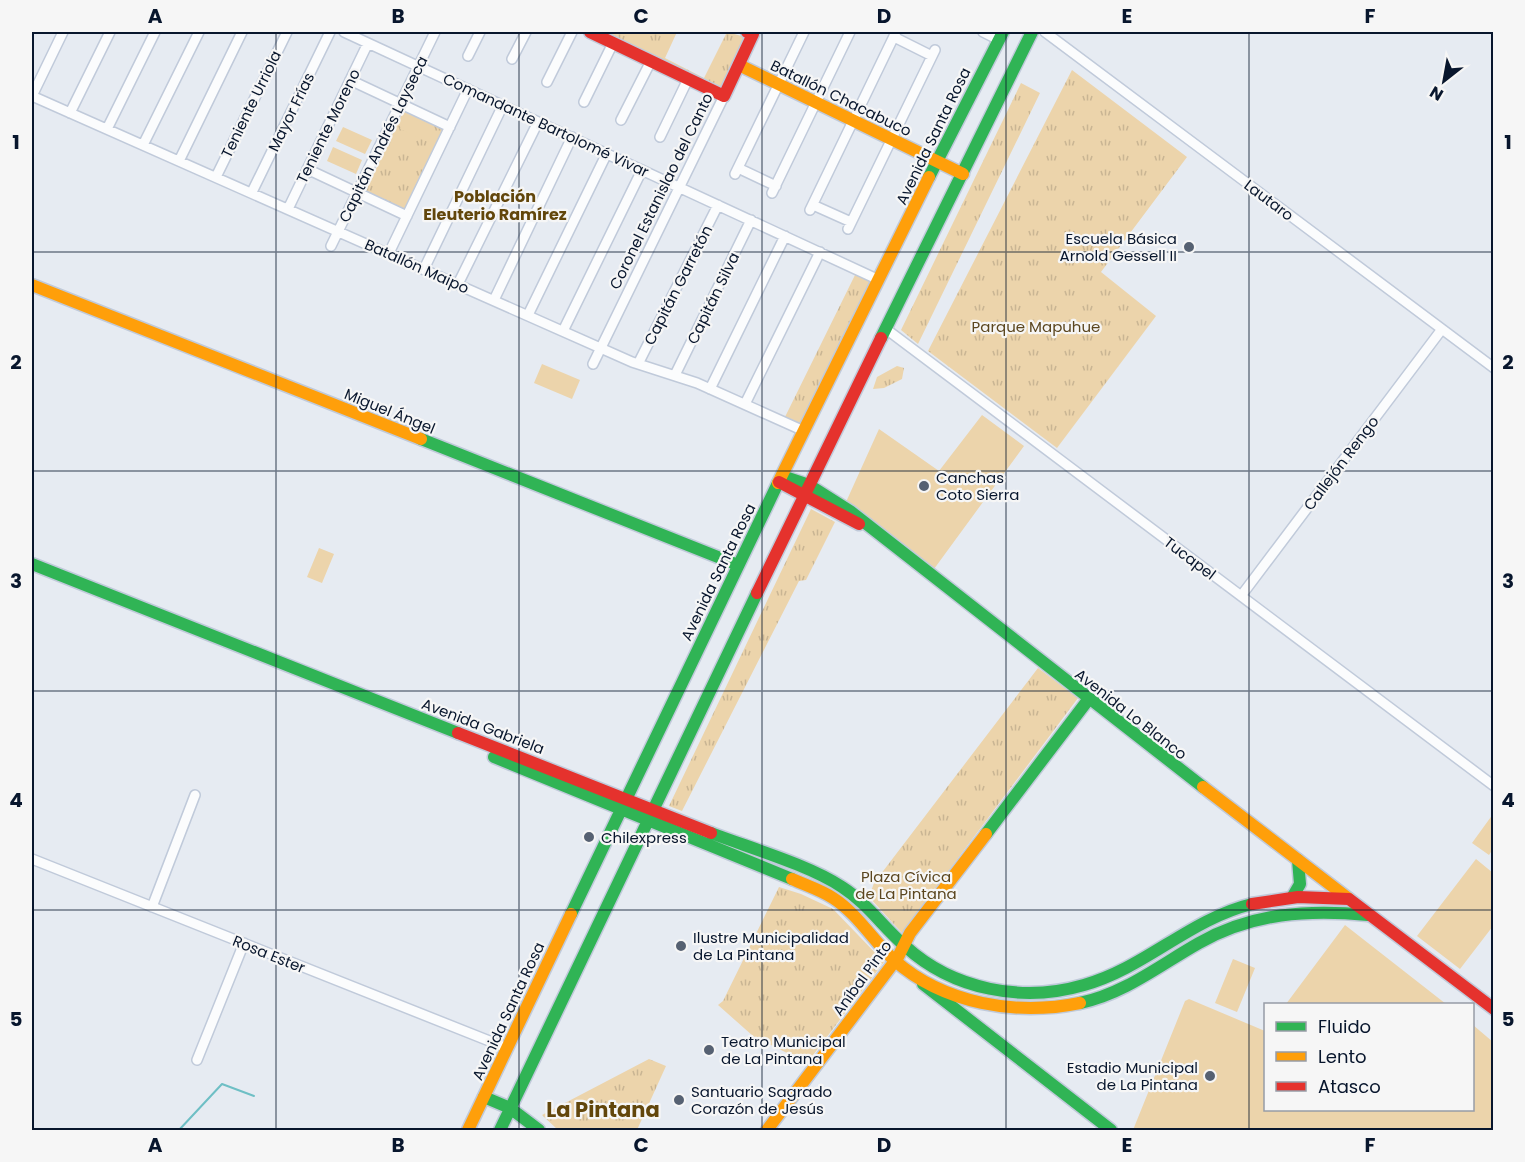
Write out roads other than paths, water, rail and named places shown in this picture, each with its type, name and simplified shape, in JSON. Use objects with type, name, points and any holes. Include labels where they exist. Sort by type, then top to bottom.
[{"type":"main road","points":[[590,32],[724,96]]},
{"type":"main road","name":"Coronel Estanislao del Canto","points":[[724,96],[752,32]]},
{"type":"main road","points":[[500,1131],[806,490],[1032,32]]},
{"type":"main road","name":"Avenida Santa Rosa","points":[[468,1131],[738,565],[879,280],[941,163],[1001,36]]},
{"type":"main road","name":"Batallón Chacabuco","points":[[739,64],[963,174]]},
{"type":"main road","name":"Miguel Ángel","points":[[32,285],[738,565]]},
{"type":"main road","name":"Avenida Lo Blanco","points":[[780,479],[806,490],[876,533],[1088,700],[1494,1010]]},
{"type":"main road","name":"Avenida Gabriela","points":[[32,564],[623,804],[647,822],[826,894],[849,909],[896,961],[914,975]]},
{"type":"main road","name":"Avenida Gabriela","points":[[32,574],[526,770],[623,804],[653,809],[845,888],[866,904],[904,946],[940,971],[976,986],[1027,993],[1075,988],[1110,976],[1224,912],[1258,902],[1293,896],[1349,899]]},
{"type":"main road","name":"Aníbal Pinto","points":[[767,1131],[896,961],[917,924],[1088,700]]},
{"type":"main road","points":[[1293,896],[1300,884],[1298,860]]},
{"type":"main road","points":[[914,975],[946,992],[978,1003],[1035,1009],[1080,1003],[1118,990],[1208,937],[1243,922],[1285,913],[1325,911],[1370,915]]},
{"type":"main road","points":[[1160,947],[1168,961]]},
{"type":"main road","points":[[914,975],[930,990],[1111,1131]]},
{"type":"main road","points":[[976,986],[978,1003],[976,1016],[982,1030]]},
{"type":"main road","points":[[484,1097],[510,1108],[539,1131]]},
{"type":"street","points":[[32,96],[63,32]]},
{"type":"street","points":[[70,113],[110,32]]},
{"type":"street","points":[[107,129],[155,32]]},
{"type":"street","points":[[143,145],[199,32]]},
{"type":"street","points":[[179,161],[242,32]]},
{"type":"street","name":"Teniente Urriola","points":[[216,177],[286,32]]},
{"type":"street","name":"Mayor Frías","points":[[252,192],[330,32]]},
{"type":"street","name":"Comandante Bartolomé Vivar","points":[[344,32],[879,280]]},
{"type":"street","name":"Capitán Andrés Layseca","points":[[331,246],[435,32]]},
{"type":"street","points":[[468,56],[480,32]]},
{"type":"street","points":[[512,59],[526,32]]},
{"type":"street","points":[[547,82],[572,32]]},
{"type":"street","points":[[804,32],[736,171],[774,190],[850,32]]},
{"type":"street","points":[[983,32],[1001,36]]},
{"type":"street","name":"Lautaro","points":[[1045,32],[1494,368]]},
{"type":"street","points":[[895,34],[933,53],[849,226],[812,208],[895,34]]},
{"type":"street","name":"Teniente Moreno","points":[[288,208],[368,43]]},
{"type":"street","points":[[584,102],[613,43]]},
{"type":"street","points":[[621,120],[651,61]]},
{"type":"street","points":[[660,137],[688,79]]},
{"type":"street","points":[[350,80],[450,127]]},
{"type":"street","points":[[389,253],[468,89]]},
{"type":"street","name":"Batallón Maipo","points":[[32,96],[601,348],[638,364],[711,389],[804,431]]},
{"type":"street","name":"Coronel Estanislao del Canto","points":[[593,364],[724,96]]},
{"type":"street","points":[[424,269],[503,105]]},
{"type":"street","points":[[458,284],[538,122]]},
{"type":"street","points":[[494,300],[572,137]]},
{"type":"street","points":[[528,315],[607,153]]},
{"type":"street","points":[[307,169],[407,216]]},
{"type":"street","points":[[563,331],[642,170]]},
{"type":"street","name":"Capitán Garretón","points":[[638,364],[718,205]]},
{"type":"street","name":"Capitán Silva","points":[[675,375],[751,220]]},
{"type":"street","points":[[711,389],[785,236]]},
{"type":"street","points":[[745,404],[820,252]]},
{"type":"street","name":"Tucapel","points":[[886,329],[1494,786]]},
{"type":"street","name":"Callejón Rengo","points":[[1240,596],[1442,329]]},
{"type":"street","points":[[152,907],[195,795]]},
{"type":"street","name":"Rosa Ester","points":[[32,859],[507,1048]]},
{"type":"street","points":[[197,1060],[244,943]]},
{"type":"waterway","points":[[179,1130],[222,1084],[254,1096]]},
{"type":"place","name":"Escuela Básica Arnold Gessell II","points":[[1189,247]]},
{"type":"place","name":"Canchas Coto Sierra","points":[[924,486]]},
{"type":"place","name":"Chilexpress","points":[[589,837]]},
{"type":"place","name":"Ilustre Municipalidad de La Pintana","points":[[681,946]]},
{"type":"place","name":"Teatro Municipal de La Pintana","points":[[709,1050]]},
{"type":"place","name":"Estadio Municipal de La Pintana","points":[[1210,1076]]},
{"type":"place","name":"Santuario Sagrado Corazón de Jesús","points":[[679,1100]]},
{"type":"district","name":"Población Eleuterio Ramírez","points":[[495,205]]},
{"type":"district","name":"La Pintana","points":[[603,1109]]},
{"type":"park label","name":"Parque Mapuhue","points":[[1036,326]]},
{"type":"park label","name":"Plaza Cívica de La Pintana","points":[[906,884]]}]
